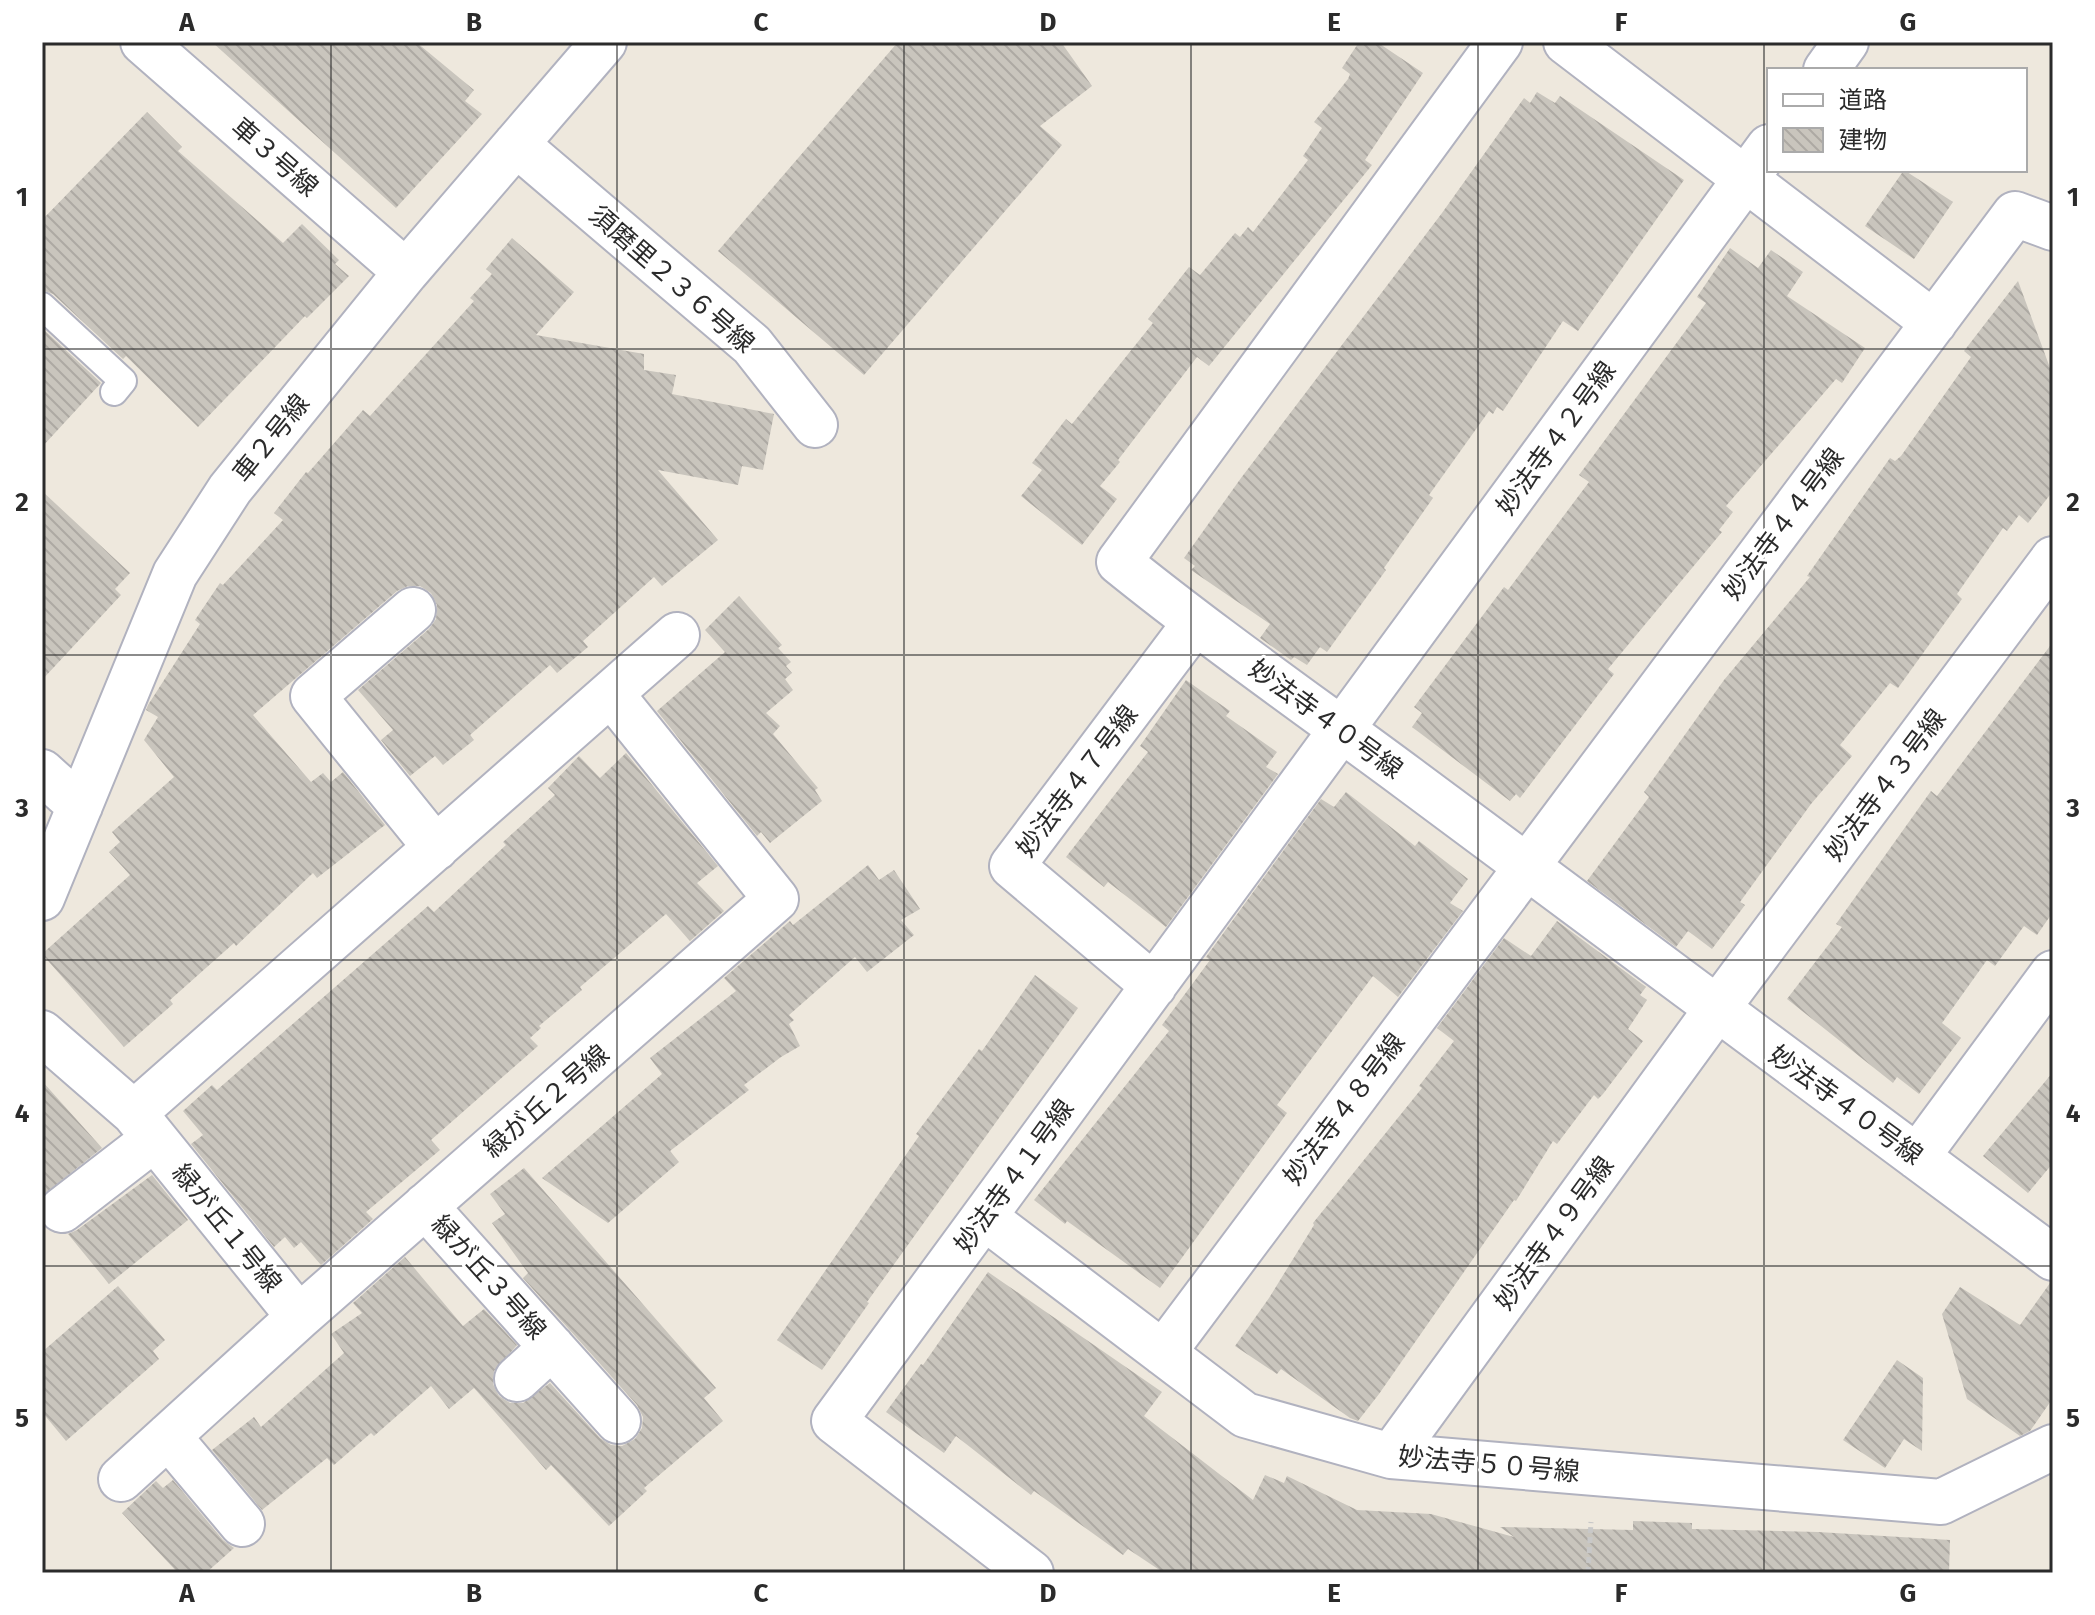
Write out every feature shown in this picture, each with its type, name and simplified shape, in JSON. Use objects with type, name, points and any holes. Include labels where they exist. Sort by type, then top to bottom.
[{"type":"street","name":"車３号線","points":[[143,42],[406,272]]},
{"type":"street","name":"妙法寺４０号線","points":[[1500,42],[1119,562],[1195,623],[1343,729],[1716,1010],[2053,1258]]},
{"type":"street","points":[[1566,42],[1758,162]]},
{"type":"street","points":[[1827,68],[1846,42]]},
{"type":"street","name":"車２号線","points":[[42,898],[175,574],[230,489],[406,272],[516,144],[586,48]]},
{"type":"street","name":"須磨里２３６号線","points":[[516,144],[752,345],[815,425]]},
{"type":"street","name":"妙法寺４２号線","points":[[1343,729],[1758,162]]},
{"type":"street","points":[[1769,172],[1934,323]]},
{"type":"street","name":"妙法寺４４号線","points":[[1526,866],[2015,214],[2053,228]]},
{"type":"street","name":"妙法寺４３号線","points":[[1716,1010],[2053,559]]},
{"type":"street","points":[[413,610],[313,696],[436,848]]},
{"type":"street","name":"妙法寺４７号線","points":[[1154,986],[1012,866],[1195,623]]},
{"type":"street","points":[[144,1126],[436,848],[677,635]]},
{"type":"street","name":"緑が丘２号線","points":[[121,1479],[299,1317],[776,899],[612,695]]},
{"type":"street","name":"妙法寺４１号線","points":[[1031,1573],[834,1421],[1343,729]]},
{"type":"street","points":[[42,772],[80,806]]},
{"type":"street","name":"妙法寺４８号線","points":[[1163,1353],[1526,866]]},
{"type":"street","points":[[1917,1157],[2053,973]]},
{"type":"street","name":"妙法寺４９号線","points":[[1391,1456],[1716,1010]]},
{"type":"street","name":"緑が丘１号線","points":[[42,1033],[144,1126],[299,1317]]},
{"type":"street","name":"緑が丘１号線","points":[[62,1210],[144,1126]]},
{"type":"street","name":"緑が丘３号線","points":[[425,1206],[618,1421]]},
{"type":"street","name":"妙法寺５０号線","points":[[984,1217],[1245,1415],[1391,1456],[1941,1502],[2053,1447]]},
{"type":"street","name":"緑が丘３号線","points":[[517,1379],[552,1347]]},
{"type":"street","points":[[168,1436],[242,1524]]},
{"type":"lane","points":[[42,306],[123,381],[114,392]]},
{"type":"building","points":[[212,42],[416,42],[474,90],[465,101],[482,114],[396,208]]},
{"type":"building","points":[[898,42],[1061,42],[1092,86],[1040,126],[1062,145],[864,375],[718,251]]},
{"type":"building","points":[[1359,42],[1377,42],[1423,73],[1365,160],[1372,165],[1209,366],[1197,357],[1118,460],[1120,462],[1100,486],[1117,499],[1082,545],[1021,496],[1042,470],[1032,463],[1066,419],[1072,424],[1153,323],[1148,319],[1189,267],[1200,275],[1235,233],[1240,237],[1248,227],[1253,232],[1308,160],[1303,156],[1322,128],[1314,122],[1348,79],[1350,74],[1342,68]]},
{"type":"building","points":[[1537,92],[1555,103],[1560,96],[1684,180],[1578,331],[1563,321],[1503,411],[1497,407],[1493,414],[1489,411],[1429,495],[1433,498],[1384,568],[1386,570],[1327,652],[1320,647],[1307,665],[1294,657],[1291,660],[1260,638],[1270,624],[1191,570],[1195,566],[1184,558],[1442,213],[1524,98],[1530,103]]},
{"type":"building","points":[[147,112],[182,147],[178,151],[283,243],[302,224],[339,260],[335,264],[349,276],[307,318],[305,316],[198,427],[126,356],[123,359],[53,294],[42,290],[42,220]]},
{"type":"building","points":[[1903,172],[1953,202],[1914,259],[1865,226]]},
{"type":"building","points":[[512,238],[574,292],[536,335],[644,354],[644,370],[676,375],[672,394],[774,414],[763,470],[742,466],[738,485],[658,470],[718,540],[662,586],[654,577],[583,641],[588,647],[557,673],[550,665],[470,735],[474,740],[443,765],[435,756],[410,776],[381,740],[393,730],[358,690],[429,629],[436,619],[437,605],[431,593],[420,586],[408,586],[397,591],[253,715],[311,782],[323,773],[331,782],[343,772],[385,825],[317,878],[313,873],[236,946],[234,943],[170,1000],[173,1004],[124,1047],[42,954],[130,875],[109,852],[120,842],[112,832],[174,777],[144,740],[158,717],[146,710],[148,705],[200,624],[195,620],[220,583],[223,585],[283,520],[274,513],[306,472],[363,410],[370,416],[474,301],[470,298],[492,274],[486,269]]},
{"type":"building","points":[[1730,248],[1758,268],[1771,250],[1803,272],[1787,296],[1865,348],[1842,383],[1836,379],[1726,506],[1733,512],[1719,530],[1722,532],[1608,669],[1614,674],[1520,798],[1516,794],[1510,801],[1412,727],[1422,713],[1414,707],[1504,587],[1508,590],[1589,482],[1579,475],[1706,303],[1697,297]]},
{"type":"building","points":[[2018,281],[2053,376],[2053,491],[2028,523],[2019,515],[2007,531],[2003,528],[1957,594],[1962,599],[1898,688],[1890,683],[1840,745],[1852,756],[1811,804],[1740,902],[1745,905],[1712,949],[1688,931],[1676,947],[1587,881],[1649,797],[1644,792],[1724,680],[1810,577],[1807,576],[1890,458],[1895,461],[1901,456],[1971,357],[1964,351]]},
{"type":"building","points":[[42,328],[101,383],[42,447]]},
{"type":"building","points":[[42,491],[130,573],[115,589],[121,595],[42,680]]},
{"type":"building","points":[[739,596],[782,645],[778,648],[791,662],[786,666],[792,673],[785,679],[793,690],[766,713],[780,726],[773,734],[818,788],[815,790],[822,801],[770,843],[761,832],[757,836],[657,711],[725,652],[705,630]]},
{"type":"building","points":[[2053,642],[2053,912],[2037,935],[2024,926],[1995,966],[1987,960],[1942,1023],[1961,1038],[1919,1094],[1897,1077],[1893,1083],[1787,999],[1842,927],[1836,924],[1931,791],[1937,796]]},
{"type":"building","points":[[1186,680],[1230,711],[1226,716],[1277,752],[1266,767],[1278,774],[1166,927],[1108,882],[1104,887],[1066,857],[1148,752],[1140,746]]},
{"type":"building","points":[[626,753],[718,866],[697,883],[724,911],[690,941],[666,914],[580,987],[582,990],[539,1026],[541,1028],[530,1038],[538,1046],[431,1140],[440,1150],[366,1212],[373,1219],[321,1265],[301,1242],[294,1248],[285,1237],[274,1247],[191,1144],[203,1135],[183,1111],[212,1085],[217,1090],[428,906],[434,912],[555,795],[548,788],[579,756],[600,778]]},
{"type":"building","points":[[1346,792],[1415,846],[1419,841],[1468,879],[1450,903],[1463,911],[1398,997],[1373,976],[1277,1105],[1287,1113],[1160,1288],[1034,1200],[1169,1031],[1162,1025],[1210,960],[1206,957],[1321,799],[1334,807]]},
{"type":"building","points":[[868,865],[879,880],[894,870],[920,909],[901,920],[914,935],[867,972],[855,957],[789,1015],[794,1020],[789,1024],[800,1046],[744,1085],[749,1090],[670,1151],[679,1162],[608,1223],[542,1178],[662,1074],[650,1058],[736,991],[724,978],[790,921],[793,925]]},
{"type":"building","points":[[1557,921],[1646,987],[1640,995],[1647,1000],[1628,1029],[1643,1041],[1603,1094],[1598,1099],[1594,1095],[1557,1144],[1553,1141],[1516,1201],[1379,1394],[1358,1421],[1350,1418],[1281,1369],[1277,1374],[1235,1346],[1269,1298],[1313,1223],[1422,1088],[1419,1086],[1454,1041],[1437,1028],[1504,938],[1531,956]]},
{"type":"building","points":[[1035,975],[1078,1008],[867,1302],[822,1370],[777,1340],[919,1136],[916,1134],[979,1049],[982,1051]]},
{"type":"building","points":[[2053,1072],[2053,1163],[2028,1193],[1983,1156]]},
{"type":"building","points":[[42,1081],[102,1148],[42,1196]]},
{"type":"building","points":[[524,1168],[716,1388],[704,1398],[723,1421],[644,1488],[647,1491],[609,1526],[551,1465],[546,1470],[474,1388],[449,1409],[431,1386],[374,1436],[371,1433],[334,1465],[327,1458],[262,1510],[212,1450],[254,1417],[261,1427],[344,1353],[331,1334],[362,1313],[353,1303],[405,1257],[463,1326],[484,1309],[517,1345],[494,1371],[493,1384],[499,1396],[510,1403],[523,1403],[550,1383],[600,1438],[611,1445],[622,1446],[635,1439],[642,1428],[643,1417],[637,1405],[523,1278],[528,1273],[492,1223],[505,1214],[490,1194]]},
{"type":"building","points":[[152,1175],[188,1220],[109,1284],[68,1234]]},
{"type":"building","points":[[988,1272],[1162,1392],[1144,1416],[1253,1500],[1265,1475],[1284,1483],[1287,1476],[1357,1510],[1431,1514],[1514,1537],[1500,1527],[1633,1530],[1633,1521],[1692,1523],[1692,1529],[1950,1540],[1949,1573],[1164,1573],[1128,1549],[1123,1555],[1034,1491],[1031,1495],[956,1436],[944,1453],[886,1412]]},
{"type":"building","points":[[2053,1283],[2053,1398],[2030,1431],[2020,1436],[1967,1399],[1942,1314],[1960,1287],[2020,1325]]},
{"type":"building","points":[[118,1286],[165,1340],[153,1351],[159,1359],[66,1441],[42,1412],[42,1352]]},
{"type":"building","points":[[1897,1360],[1923,1378],[1922,1451],[1904,1439],[1885,1468],[1843,1440]]},
{"type":"building","points":[[173,1480],[223,1540],[234,1548],[206,1573],[178,1573],[122,1513],[156,1481],[163,1488]]}]
